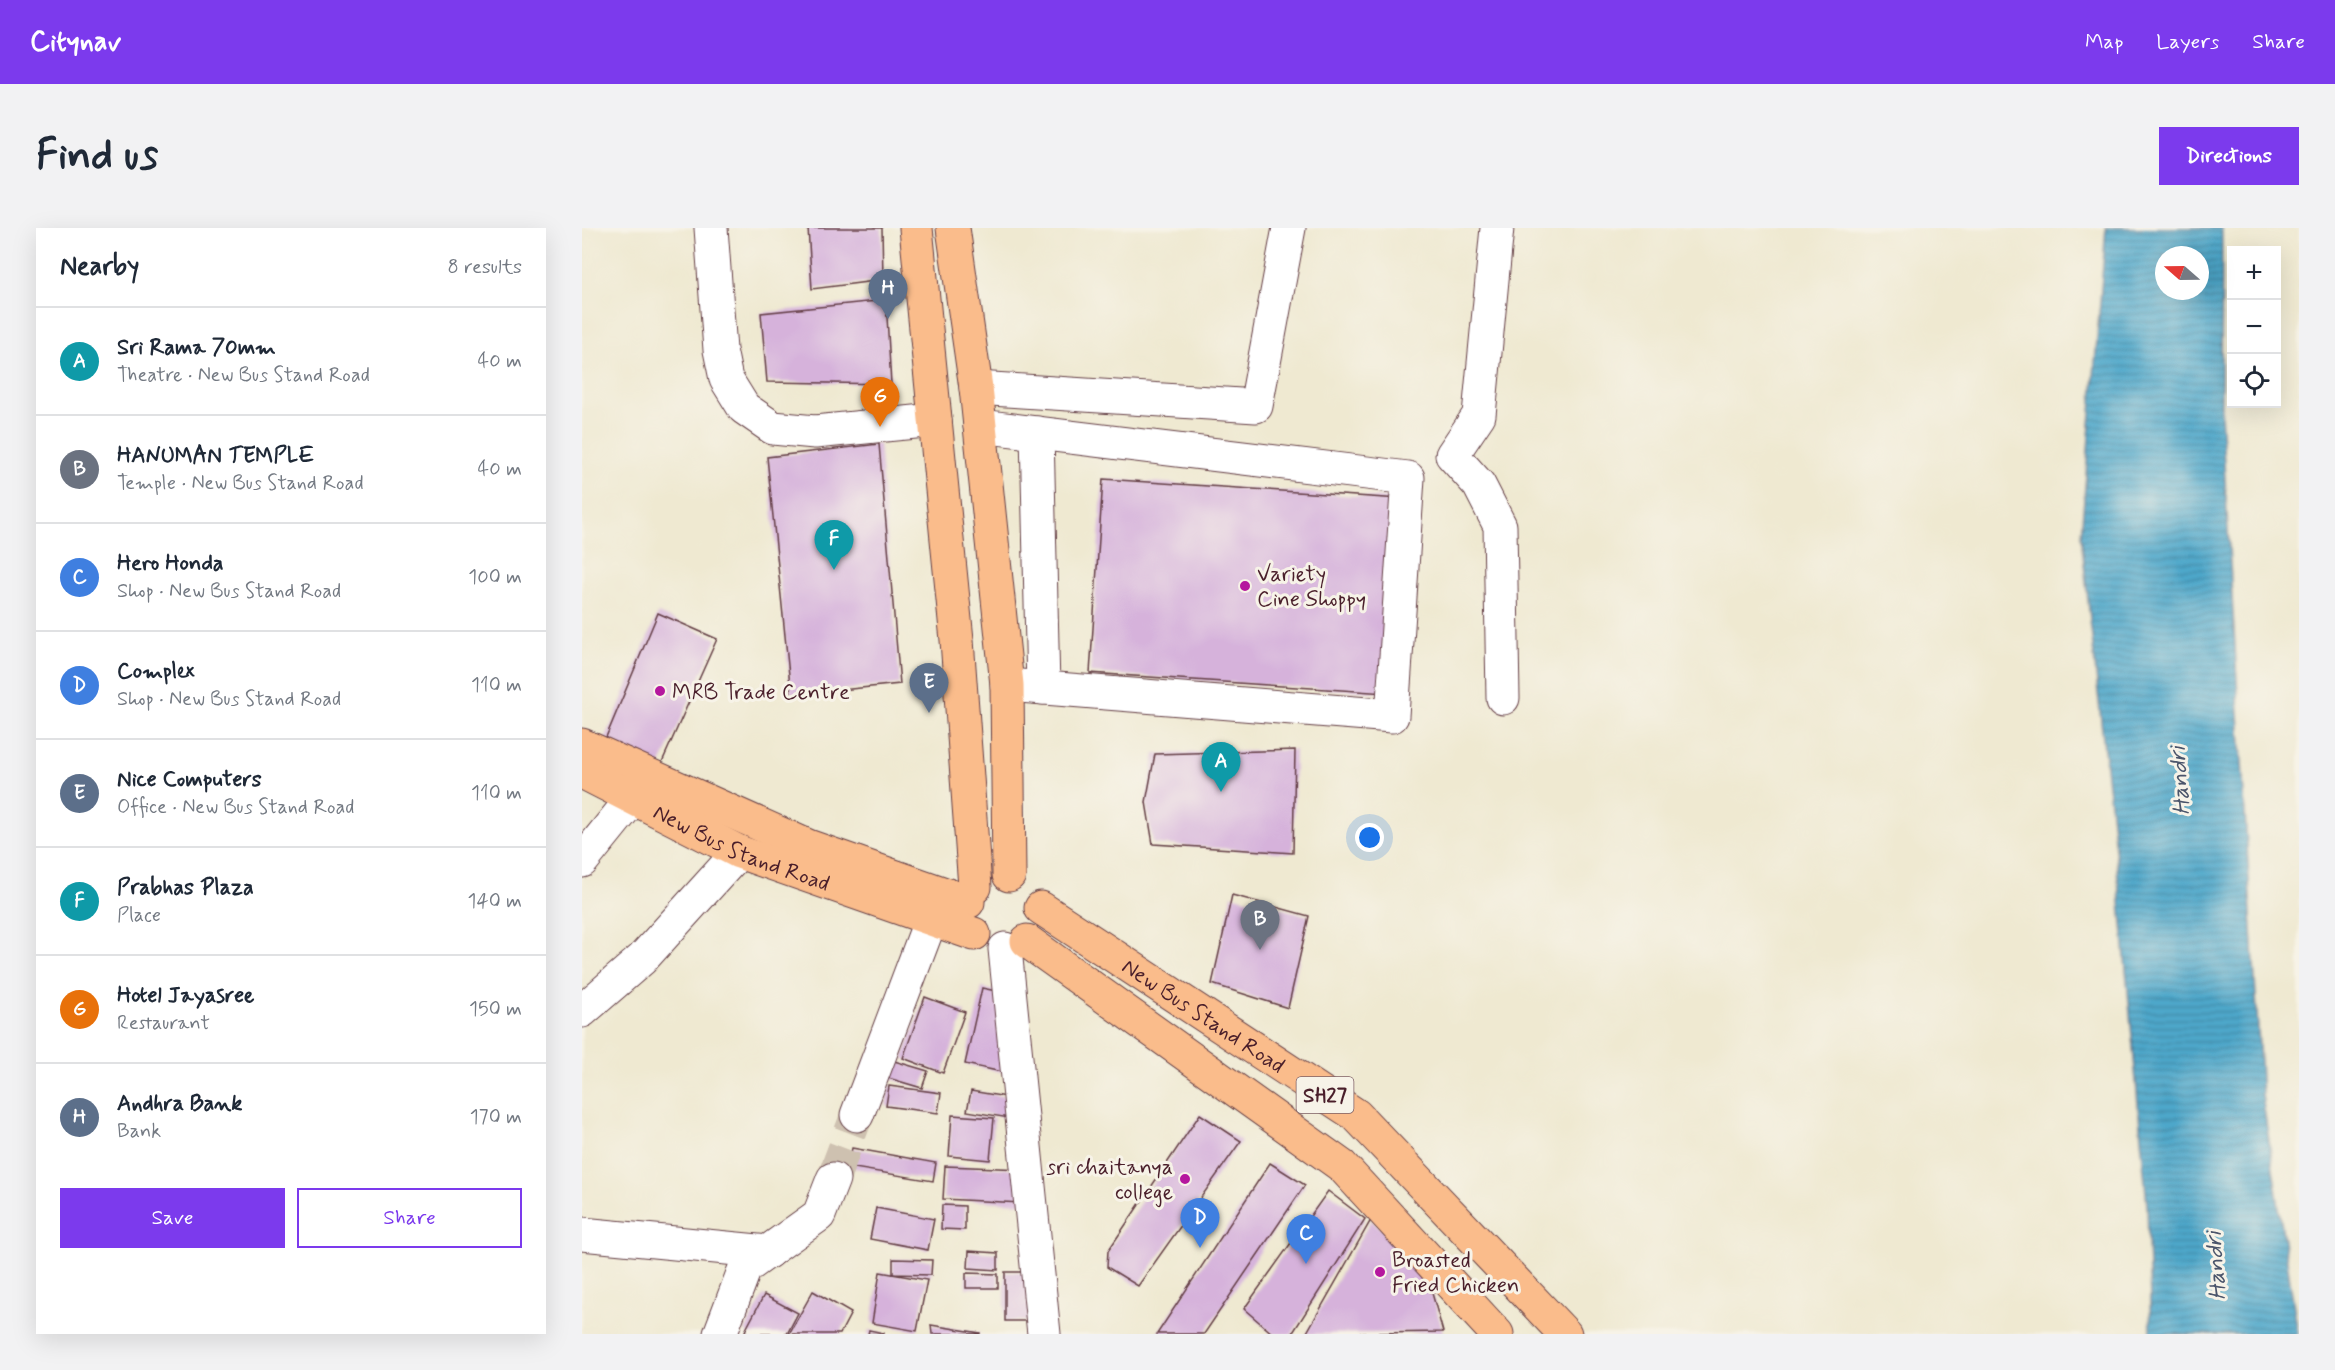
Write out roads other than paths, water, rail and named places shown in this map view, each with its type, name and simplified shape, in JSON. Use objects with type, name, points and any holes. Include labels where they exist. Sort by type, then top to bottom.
[{"type":"main road","points":[[916,228],[957,640],[972,895],[967,911],[969,923],[974,934],[983,942],[994,947],[1016,945],[1035,932],[1040,920],[1041,908],[1038,896],[1021,878],[1009,875],[991,877],[972,895]]},
{"type":"main road","points":[[953,228],[976,388],[1007,685],[1009,875]]},
{"type":"main road","name":"New Bus Stand Road","points":[[582,745],[808,846],[972,895]]},
{"type":"main road","name":"New Bus Stand Road","points":[[582,772],[739,852],[974,934]]},
{"type":"main road","name":"New Bus Stand Road","points":[[1041,908],[1356,1115],[1565,1334]]},
{"type":"main road","name":"New Bus Stand Road","points":[[1016,945],[1342,1166],[1497,1334]]},
{"type":"street","points":[[711,228],[720,350],[726,379],[744,408],[773,428],[815,432],[935,420]]},
{"type":"street","points":[[976,388],[1256,406],[1289,228]]},
{"type":"street","points":[[1497,228],[1479,415],[1452,455],[1479,485],[1500,526],[1503,698]]},
{"type":"street","points":[[980,426],[1408,478],[1392,716],[1007,685]]},
{"type":"street","points":[[1037,433],[1043,688]]},
{"type":"street","points":[[582,861],[633,798]]},
{"type":"street","points":[[582,1011],[642,959],[739,852]]},
{"type":"street","points":[[857,1115],[931,919]]},
{"type":"street","points":[[1016,945],[1044,1334]]},
{"type":"street","points":[[720,1334],[745,1268],[819,1215],[833,1179]]},
{"type":"street","points":[[582,1234],[778,1245]]},
{"type":"water","name":"Handri","points":[[2106,228],[2222,228],[2221,413],[2262,1095],[2298,1334],[2151,1334],[2147,1205],[2117,868],[2081,536]]},
{"type":"tunnel","points":[[833,1179],[857,1115]]},
{"type":"place","name":"Andhra Bank","points":[[888,319]]},
{"type":"place","name":"Hotel Jayasree","points":[[880,427]]},
{"type":"place","name":"Prabhas Plaza","points":[[834,570]]},
{"type":"place","name":"Variety Cine Shoppy","points":[[1245,586]]},
{"type":"place","name":"MRB Trade Centre","points":[[660,691]]},
{"type":"place","name":"Nice Computers","points":[[929,713]]},
{"type":"place","name":"Sri Rama 70mm","points":[[1221,792]]},
{"type":"place","name":"HANUMAN TEMPLE","points":[[1260,950]]},
{"type":"place","name":"sri chaitanya college","points":[[1185,1179]]},
{"type":"place","name":"Complex","points":[[1200,1248]]},
{"type":"place","name":"Hero Honda","points":[[1306,1264]]},
{"type":"place","name":"Broasted Fried Chicken","points":[[1380,1272]]}]
